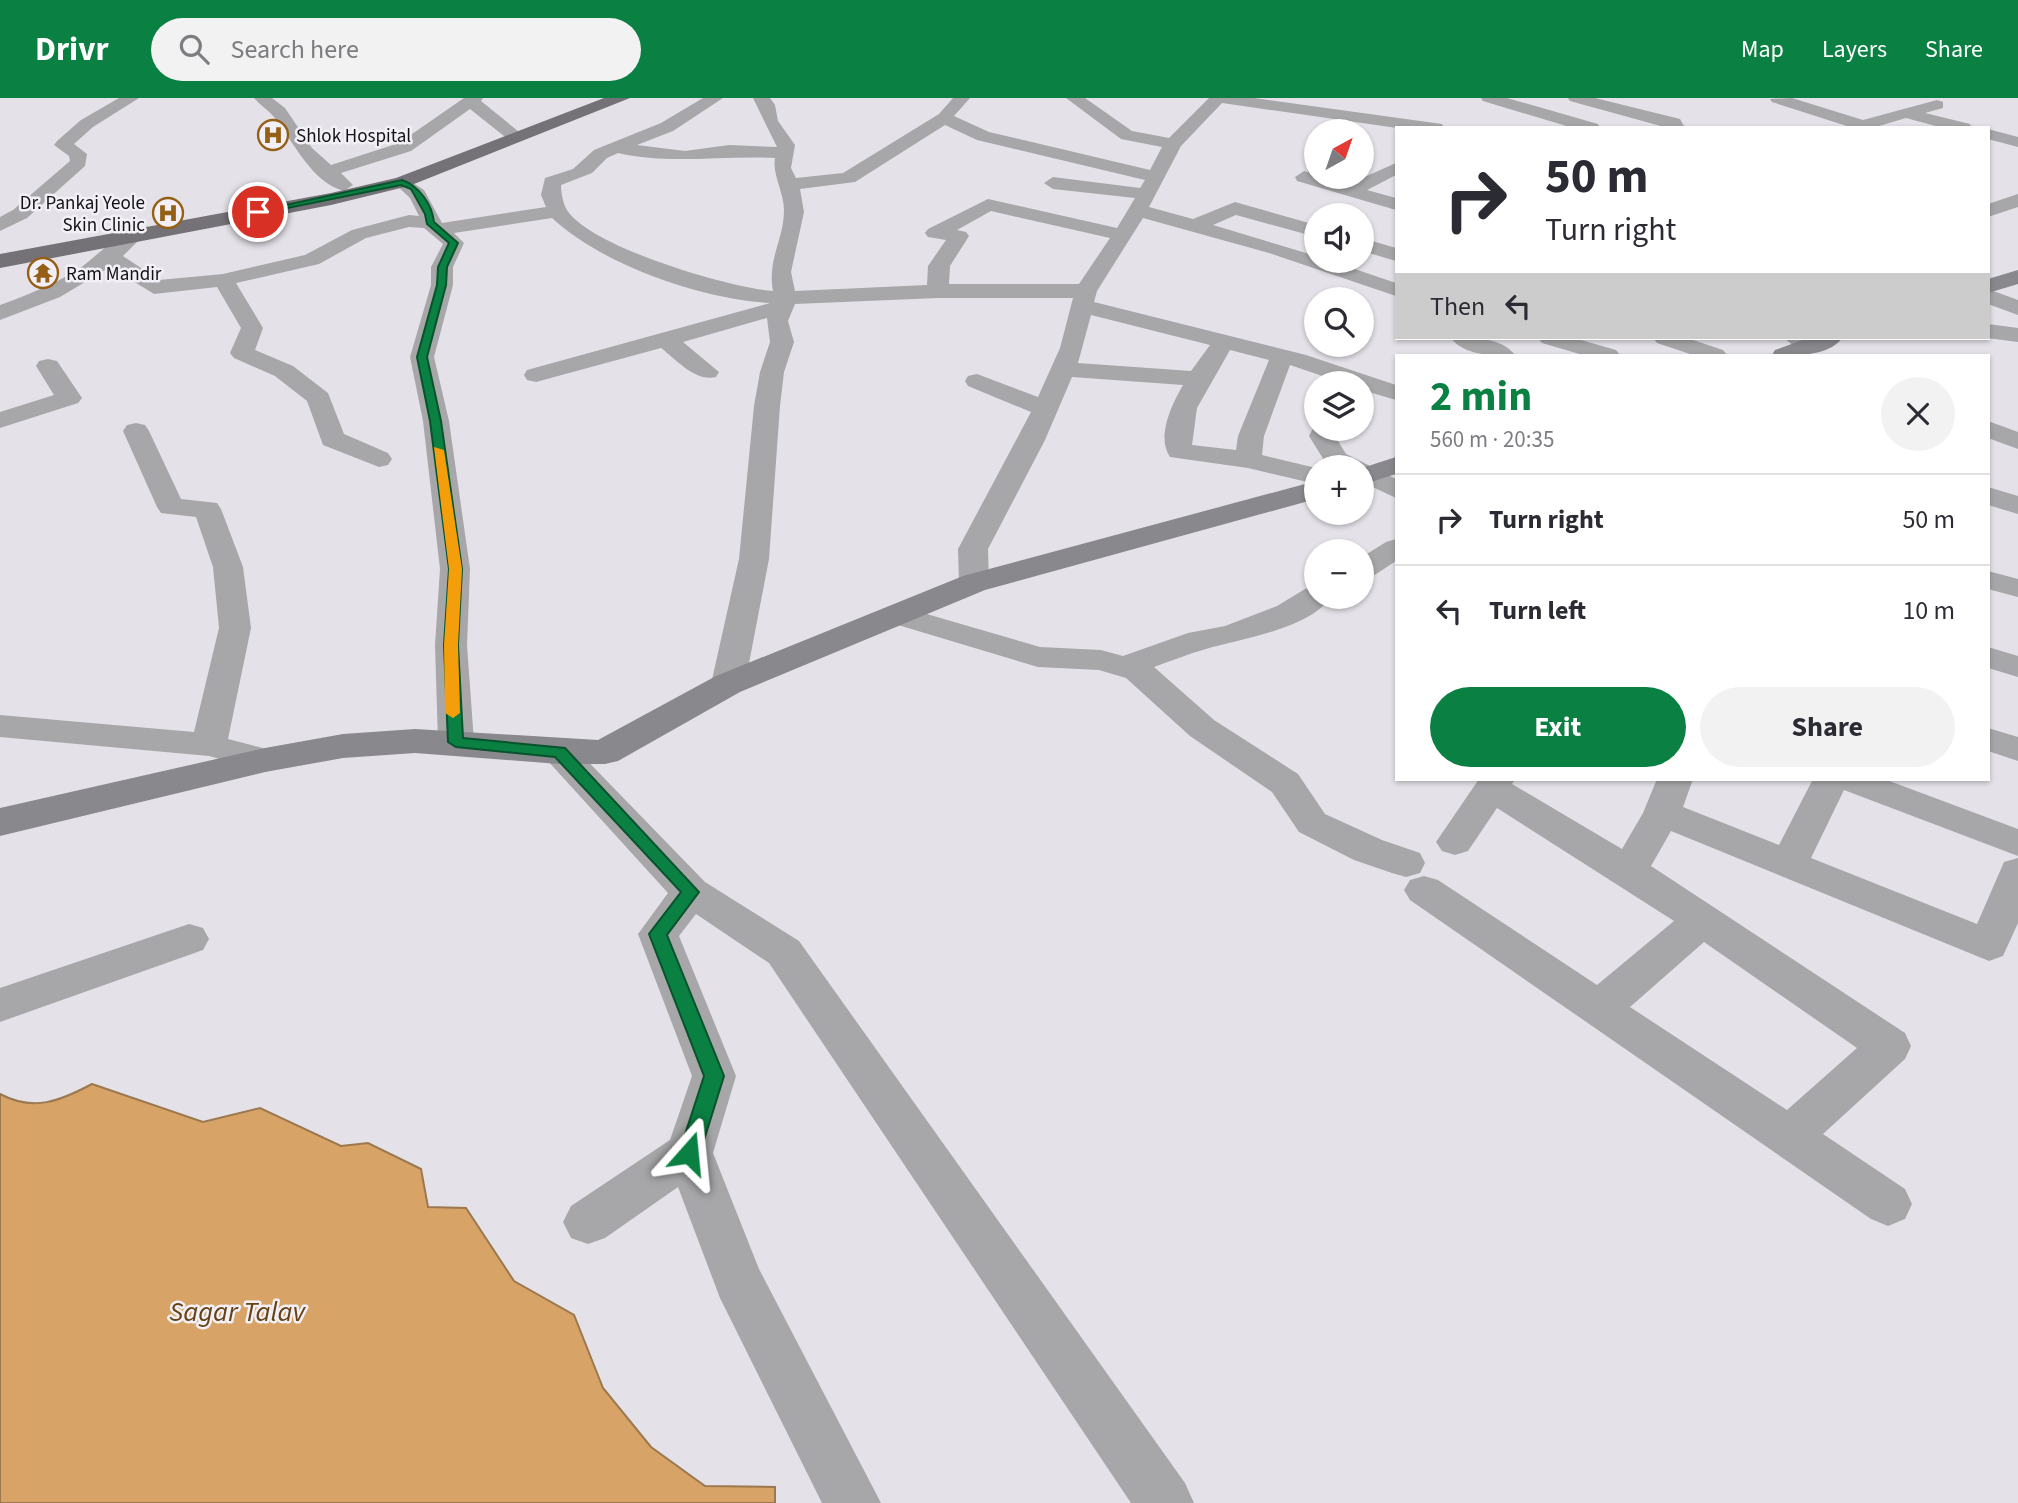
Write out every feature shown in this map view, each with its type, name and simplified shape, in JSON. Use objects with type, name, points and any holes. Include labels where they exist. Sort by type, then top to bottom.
[{"type":"main road","points":[[0,261],[402,182],[515,136],[621,98]]},
{"type":"street","points":[[0,225],[20,214],[79,162],[78,154],[64,145],[74,132],[99,114],[131,98]]},
{"type":"street","points":[[261,98],[279,112],[305,152],[326,172],[356,193]]},
{"type":"street","points":[[556,211],[556,202],[551,195],[552,183],[595,164],[600,154],[606,151],[667,127],[715,98]]},
{"type":"street","points":[[728,684],[754,559],[767,406],[772,372],[782,342],[777,321],[784,303],[780,272],[794,212],[790,184],[782,167],[786,145],[766,111],[767,104],[761,98]]},
{"type":"street","points":[[790,184],[848,178],[945,117],[962,98]]},
{"type":"street","points":[[1074,98],[1127,135],[1173,144]]},
{"type":"street","points":[[974,583],[973,549],[1063,369],[1072,348],[1084,299],[1147,194],[1173,144],[1199,106],[1218,98],[1233,98],[1384,113],[1429,126]]},
{"type":"street","points":[[1489,98],[1585,126]]},
{"type":"street","points":[[1576,98],[1674,123],[1676,126]]},
{"type":"street","points":[[1778,99],[1867,126],[1937,105]]},
{"type":"street","points":[[326,172],[405,147],[474,100],[515,136]]},
{"type":"street","points":[[1384,113],[1412,105]]},
{"type":"street","points":[[1908,114],[1956,126]]},
{"type":"street","points":[[945,117],[983,136],[1147,194],[1194,226],[1276,249],[1395,290]]},
{"type":"street","points":[[1991,135],[2018,126]]},
{"type":"street","points":[[1991,135],[2018,142]]},
{"type":"street","points":[[606,151],[623,149],[685,156],[729,150],[785,153]]},
{"type":"street","points":[[1350,191],[1395,168]]},
{"type":"street","points":[[402,182],[414,188],[435,226],[454,243],[442,267],[442,285],[422,357],[436,421],[455,569],[451,645],[456,742]]},
{"type":"street","points":[[1053,183],[1147,194]]},
{"type":"street","points":[[1343,189],[1395,204]]},
{"type":"street","points":[[10,200],[32,202]]},
{"type":"street","points":[[1990,213],[2018,200]]},
{"type":"street","points":[[938,291],[939,266],[959,236],[935,233],[988,205],[1123,235]]},
{"type":"street","points":[[1194,226],[1235,208],[1304,228]]},
{"type":"street","points":[[112,258],[154,287],[223,280],[312,260],[338,244],[380,228],[409,221],[435,226],[556,211],[590,240],[604,243],[640,263],[724,290],[784,303]]},
{"type":"street","points":[[1990,215],[2008,223]]},
{"type":"street","points":[[0,313],[25,304],[112,258],[136,234]]},
{"type":"street","points":[[1374,248],[1395,255]]},
{"type":"street","points":[[1990,272],[2017,278]]},
{"type":"street","points":[[1990,285],[2017,278]]},
{"type":"street","points":[[223,280],[243,308],[251,328],[242,353],[284,371],[319,398],[332,439],[379,459]]},
{"type":"street","points":[[536,375],[784,303],[938,291],[1084,299],[1224,342],[1282,356],[1319,371]]},
{"type":"street","points":[[1990,297],[2018,308]]},
{"type":"street","points":[[1990,331],[2018,335]]},
{"type":"street","points":[[665,339],[707,372]]},
{"type":"street","points":[[1468,340],[1501,354]]},
{"type":"street","points":[[1557,340],[1605,354]]},
{"type":"street","points":[[1671,340],[1712,354]]},
{"type":"street","points":[[1224,342],[1196,379],[1177,441],[1179,451],[1248,460],[1304,473]]},
{"type":"street","points":[[1248,460],[1251,436],[1282,356]]},
{"type":"street","points":[[0,421],[69,398],[48,366]]},
{"type":"street","points":[[1063,369],[1196,379]]},
{"type":"street","points":[[977,381],[1045,409]]},
{"type":"street","points":[[1374,388],[1395,393]]},
{"type":"street","points":[[136,430],[171,507],[207,509],[228,567],[235,628],[209,745]]},
{"type":"street","points":[[1990,430],[2018,441]]},
{"type":"street","points":[[1374,469],[1395,465]]},
{"type":"street","points":[[1374,479],[1395,489]]},
{"type":"street","points":[[0,821],[265,760],[343,746],[415,741],[456,742],[559,752],[605,752],[728,684],[974,583],[1304,493]]},
{"type":"street","points":[[1990,496],[2018,506]]},
{"type":"street","points":[[1374,562],[1395,549]]},
{"type":"street","points":[[1990,581],[2018,588]]},
{"type":"street","points":[[1124,667],[1199,640],[1232,634],[1288,613],[1304,603]]},
{"type":"street","points":[[899,615],[1038,657],[1101,660],[1138,671],[1202,729],[1285,783],[1312,823],[1415,876],[1599,1008],[1888,1204]]},
{"type":"street","points":[[1990,658],[2018,667]]},
{"type":"street","points":[[0,726],[209,745],[265,760]]},
{"type":"street","points":[[1990,740],[2018,749]]},
{"type":"street","points":[[559,752],[691,892],[784,951],[1165,1503]]},
{"type":"street","points":[[1789,863],[1830,781]]},
{"type":"street","points":[[1854,781],[2018,843]]},
{"type":"street","points":[[1455,842],[1494,783],[1889,1046],[1790,1136]]},
{"type":"street","points":[[1629,871],[1668,796],[1789,863],[1989,945],[2018,872]]},
{"type":"street","points":[[588,1222],[689,1153],[714,1076],[658,934],[691,892]]},
{"type":"street","points":[[1599,1008],[1703,920]]},
{"type":"street","points":[[0,1005],[189,939]]},
{"type":"street","points":[[689,1153],[738,1281],[852,1503]]},
{"type":"water","name":"Sagar Talav","points":[[92,1084],[203,1122],[260,1108],[341,1146],[368,1143],[421,1169],[428,1207],[466,1208],[514,1281],[574,1315],[603,1388],[651,1447],[705,1486],[775,1487],[775,1503],[0,1503],[0,1094],[24,1102],[47,1102]]},
{"type":"slow traffic","points":[[438,450],[455,569],[451,645],[453,713]]},
{"type":"place","name":"Shlok Hospital","points":[[273,135]]},
{"type":"place","name":"Dr. Pankaj Yeole Skin Clinic","points":[[168,213]]},
{"type":"place","name":"Ram Mandir","points":[[43,273]]},
{"type":"route","points":[[258,212],[331,199],[402,182],[414,188],[429,214],[430,223],[441,229],[454,243],[442,267],[442,285],[433,308],[422,357],[436,421],[455,569],[451,701],[456,742],[559,752],[691,892],[658,934],[714,1076],[689,1153]]}]
